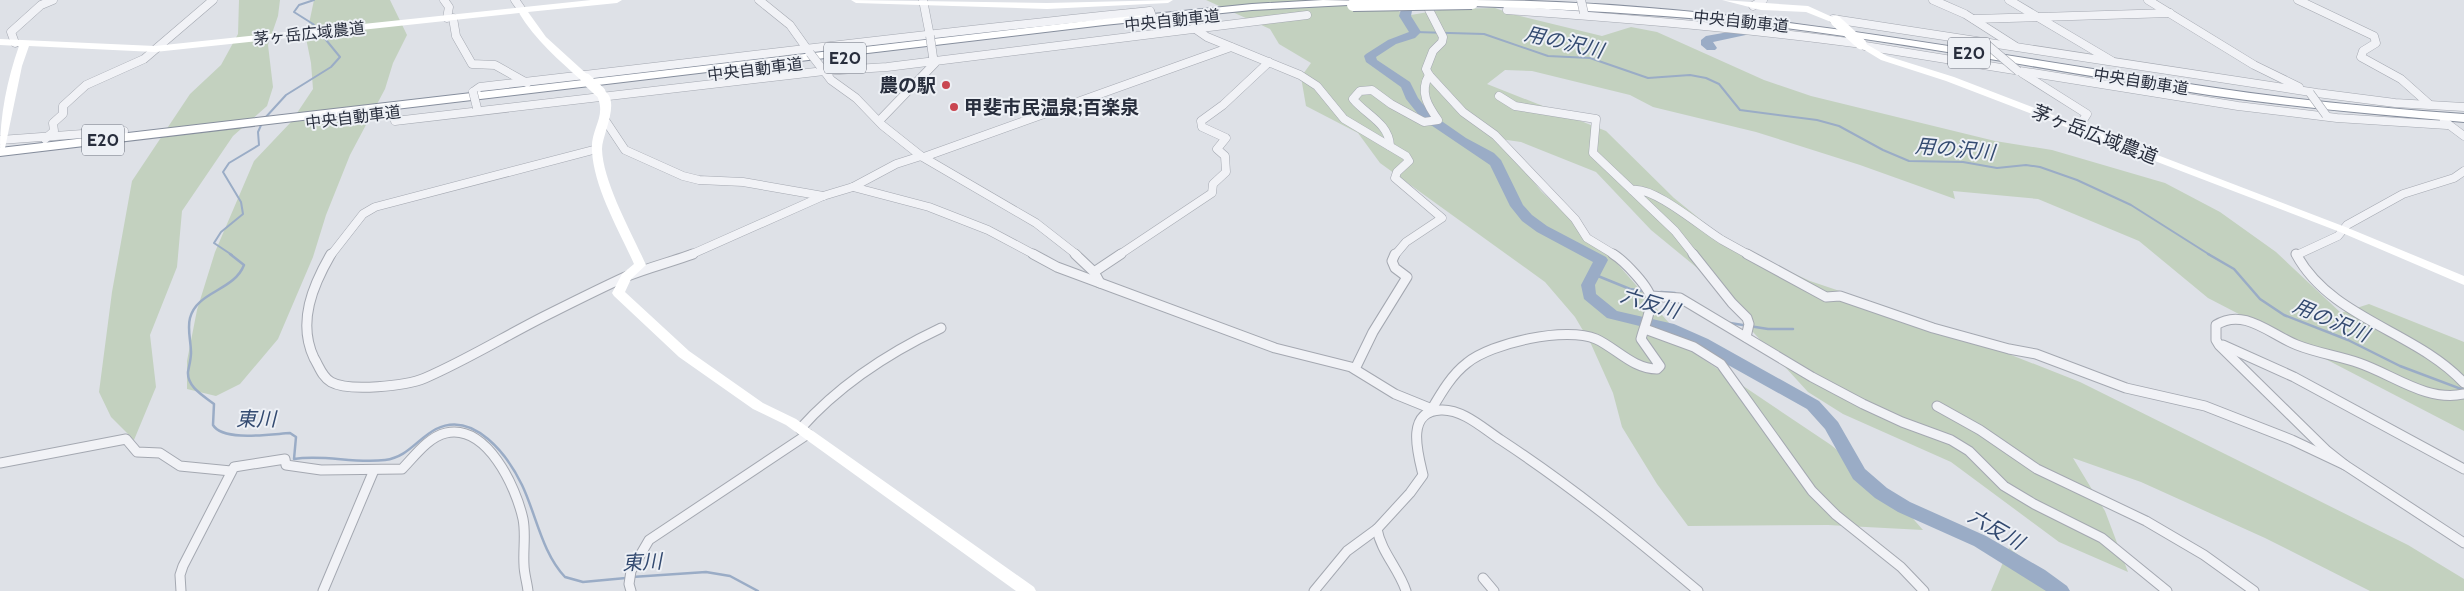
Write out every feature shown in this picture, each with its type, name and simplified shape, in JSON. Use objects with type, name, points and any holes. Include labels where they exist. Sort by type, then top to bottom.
[{"type":"highway","name":"中央自動車道","points":[[0,158],[204,131],[1114,26],[1389,0]]},
{"type":"highway","name":"中央自動車道","points":[[1516,0],[1669,9],[1784,21],[2246,92],[2372,106],[2464,113]]},
{"type":"highway","name":"中央自動車道","points":[[1352,3],[1472,4],[1617,9],[1752,21],[1860,36],[2248,97],[2350,109],[2464,118]]},
{"type":"highway","name":"中央自動車道","points":[[0,146],[204,131]]},
{"type":"street","points":[[53,0],[41,5],[11,32],[20,43],[18,66],[0,146],[45,139],[124,131]]},
{"type":"street","points":[[45,139],[54,131],[54,123],[63,114],[63,106],[76,92],[106,75],[138,62],[191,21],[213,0]]},
{"type":"street","points":[[444,0],[449,7],[450,18],[458,40],[472,64],[497,64],[527,83]]},
{"type":"street","points":[[515,0],[529,23],[553,50],[602,94],[607,109],[597,149],[604,179],[640,265],[626,277],[618,293],[684,354],[758,406],[804,431],[1028,591]]},
{"type":"street","name":"茅ヶ岳広域農道","points":[[0,42],[155,49],[617,0]]},
{"type":"street","points":[[759,0],[790,25],[831,80],[856,98],[879,121],[922,156],[1036,223],[1094,272],[1100,283]]},
{"type":"street","points":[[856,0],[1047,6],[1168,0]]},
{"type":"street","points":[[1424,0],[1441,33],[1442,42],[1433,51],[1426,69],[1429,75],[1463,112],[1495,135],[1574,218],[1587,238],[1620,258],[1650,293],[1680,298],[1747,330],[1812,378],[1863,404],[1956,442],[1969,451],[2004,486],[2034,504],[2102,538],[2167,591]]},
{"type":"street","points":[[1432,14],[1438,7],[1437,0]]},
{"type":"street","points":[[1581,0],[1584,14]]},
{"type":"street","name":"茅ヶ岳広域農道","points":[[1727,0],[1753,6],[1799,8],[1817,12],[1834,20],[1863,45],[1884,58],[1946,77],[2344,230],[2464,281]]},
{"type":"street","points":[[1753,6],[1763,0]]},
{"type":"street","points":[[1933,0],[1974,19],[2002,35],[2016,47]]},
{"type":"street","points":[[2009,0],[2116,64]]},
{"type":"street","points":[[2148,0],[2254,65],[2309,92],[2327,116]]},
{"type":"street","points":[[2298,0],[2374,36],[2376,43],[2363,51],[2361,57],[2401,80],[2430,106]]},
{"type":"street","points":[[879,121],[912,90],[935,63],[923,1]]},
{"type":"street","points":[[1141,1],[1150,11],[1157,31]]},
{"type":"street","points":[[1507,10],[1584,14],[1767,31],[2238,106],[2327,116],[2445,123],[2464,136]]},
{"type":"street","points":[[478,110],[474,92],[480,87],[585,78],[929,35],[1150,11]]},
{"type":"street","points":[[1974,19],[2170,13]]},
{"type":"street","points":[[395,120],[822,68],[887,66],[933,58],[1307,15]]},
{"type":"street","points":[[1834,20],[2309,92],[2395,103],[2464,107]]},
{"type":"street","points":[[1194,28],[1207,37],[1269,62],[1312,82],[1320,88],[1326,96],[1328,103],[1346,120],[1406,156],[1409,161],[1397,172],[1395,178],[1442,218],[1418,233],[1394,255],[1392,261],[1395,268],[1407,277],[1373,332],[1355,369]]},
{"type":"street","points":[[1984,42],[2018,71],[2082,109],[2087,114],[2078,128]]},
{"type":"street","points":[[597,149],[452,189],[374,207],[363,214],[334,248],[318,276],[308,309],[306,326],[310,349],[323,376],[331,382],[343,386],[394,384],[423,379],[552,312],[626,277],[705,250],[824,196],[853,187],[896,164],[1231,47]]},
{"type":"street","points":[[1094,272],[1212,193],[1213,184],[1226,172],[1225,156],[1217,150],[1226,138],[1202,127],[1201,121],[1223,105],[1269,62]]},
{"type":"street","points":[[1390,146],[1391,138],[1386,128],[1353,98],[1360,91],[1372,90],[1398,108],[1428,122],[1438,120],[1427,103],[1424,93],[1424,80],[1429,75]]},
{"type":"street","points":[[1499,96],[1515,106],[1596,119],[1593,153],[1632,190],[1639,200],[1675,231],[1732,303],[1747,318],[1747,330]]},
{"type":"street","points":[[605,120],[625,150],[683,176],[699,180],[743,182],[824,196]]},
{"type":"street","points":[[2464,171],[2454,178],[2403,194],[2362,216],[2338,236],[2298,252],[2296,258],[2332,297],[2405,338],[2452,370],[2464,383]]},
{"type":"street","points":[[853,187],[929,207],[988,230],[1057,267],[1275,348],[1325,359],[1355,369],[1395,394],[1431,410],[1449,410],[1461,414],[1550,472],[1613,519],[1698,591]]},
{"type":"street","points":[[1632,190],[1638,189],[1667,202],[1722,240],[1826,297],[1840,296],[1933,328],[2009,349],[2036,354],[2126,388],[2205,406],[2292,440],[2345,465]]},
{"type":"street","points":[[1314,591],[1347,551],[1377,529],[1410,493],[1423,475],[1416,431],[1457,374],[1469,361],[1528,339],[1554,333],[1572,332],[1613,347],[1651,371],[1658,369],[1660,366],[1658,361],[1641,339],[1646,325],[1650,293]]},
{"type":"street","points":[[2464,394],[2452,397],[2430,393],[2359,362],[2294,344],[2246,320],[2227,318],[2221,320],[2216,325],[2215,330],[2218,342],[2307,432],[2345,465],[2464,543]]},
{"type":"street","points":[[1646,325],[1721,364],[1760,415],[1771,436],[1803,482],[1825,505],[1906,570],[1924,591]]},
{"type":"street","points":[[630,587],[631,571],[649,540],[804,431],[823,403],[866,371],[903,346],[942,328]]},
{"type":"street","points":[[2218,342],[2294,377],[2464,468]]},
{"type":"street","points":[[1936,406],[1980,430],[2037,468],[2146,521],[2204,555],[2254,591]]},
{"type":"street","points":[[181,591],[180,575],[183,566],[234,467],[285,459],[286,465],[321,470],[402,469],[435,438],[446,433],[460,431],[478,440],[496,457],[509,481],[523,518],[524,565],[528,591]]},
{"type":"street","points":[[0,463],[126,440],[137,452],[160,453],[180,466],[207,472],[232,471]]},
{"type":"street","points":[[323,591],[374,470]]},
{"type":"street","points":[[1377,529],[1383,549],[1397,569],[1406,591]]},
{"type":"street","points":[[1483,578],[1494,591]]},
{"type":"green space","points":[[239,0],[280,0],[278,16],[268,45],[273,87],[267,106],[233,136],[182,211],[177,267],[150,335],[156,387],[134,440],[111,417],[99,392],[112,292],[132,181],[190,94],[221,65],[238,34]]},
{"type":"green space","points":[[314,0],[390,0],[407,35],[393,63],[385,89],[350,155],[326,215],[313,257],[278,339],[240,384],[216,396],[187,389],[187,361],[197,310],[215,252],[254,161],[291,122],[313,89],[311,63],[306,38]]},
{"type":"green space","points":[[1206,0],[1364,0],[1396,9],[1405,16],[1446,9],[1495,8],[1512,14],[1602,36],[1631,27],[1657,32],[1764,80],[1811,96],[1995,141],[2052,150],[2165,183],[2220,212],[2276,252],[2341,313],[2369,304],[2464,342],[2464,431],[2208,298],[2139,241],[2038,199],[1953,191],[1955,199],[1860,165],[1756,132],[1653,107],[1630,95],[1532,71],[1505,70],[1487,84],[1606,131],[1674,198],[1732,245],[1810,281],[1902,312],[2080,382],[2408,545],[2464,579],[2464,591],[2370,591],[2265,538],[2141,482],[2073,458],[2105,511],[2128,572],[2059,542],[1951,462],[1843,414],[1808,392],[1753,332],[1724,290],[1651,230],[1596,172],[1521,142],[1500,139],[1541,191],[1615,261],[1697,355],[1831,445],[1894,497],[1923,530],[1828,525],[1688,526],[1657,484],[1622,427],[1613,393],[1591,344],[1575,317],[1545,282],[1380,163],[1358,133],[1306,106],[1301,77],[1311,63],[1279,44],[1270,29]]},
{"type":"green space","points":[[2009,548],[2067,591],[1991,591]]},
{"type":"waterway","name":"東川","points":[[265,118],[286,95],[331,67],[340,57],[313,24],[294,12],[299,5],[314,0]]},
{"type":"waterway","name":"六反川","points":[[1409,0],[1405,16],[1415,32],[1411,36],[1392,42],[1370,56],[1372,62],[1406,85],[1412,99],[1426,116],[1461,141],[1489,156],[1496,163],[1517,206],[1527,218],[1542,229],[1601,260],[1588,285],[1589,296],[1612,315],[1669,328],[1702,343],[1813,405],[1832,426],[1859,474],[1881,493],[1904,507],[1980,541],[2038,575],[2060,591]]},
{"type":"waterway","points":[[1711,48],[1707,45],[1707,40],[1710,38],[1751,31]]},
{"type":"waterway","name":"用の沢川","points":[[1415,32],[1484,34],[1548,56],[1590,58],[1648,78],[1690,75],[1706,78],[1719,84],[1740,110],[1817,120],[1839,126],[1883,150],[1909,161],[1963,162],[1997,168],[2026,165],[2040,167],[2077,180],[2131,205],[2210,255]]},
{"type":"waterway","name":"東川","points":[[232,255],[214,243],[221,232],[243,214],[241,202],[223,172],[229,163],[259,145],[258,132],[262,123]]},
{"type":"waterway","name":"東川","points":[[230,254],[244,265],[239,274],[200,302],[194,309],[189,326],[191,353],[188,377],[193,387],[214,404],[213,425],[218,430],[227,434],[248,436],[290,433],[296,437],[294,459],[317,458],[373,461],[393,458],[406,452],[436,429],[450,425],[463,426],[476,431],[488,439],[508,461],[527,496],[545,545],[565,577],[583,582],[626,578]]},
{"type":"waterway","name":"用の沢川","points":[[2208,254],[2234,269],[2260,299],[2284,315],[2348,340],[2400,366],[2464,390]]},
{"type":"waterway","points":[[1593,274],[1630,289],[1645,291]]},
{"type":"waterway","points":[[1661,292],[1675,293]]},
{"type":"waterway","points":[[1730,323],[1768,329],[1793,329]]},
{"type":"waterway","name":"東川","points":[[632,577],[706,572],[730,576],[758,591]]},
{"type":"place","name":"農の駅","points":[[946,85]]},
{"type":"place","name":"甲斐市民温泉;百楽泉","points":[[954,107]]}]
